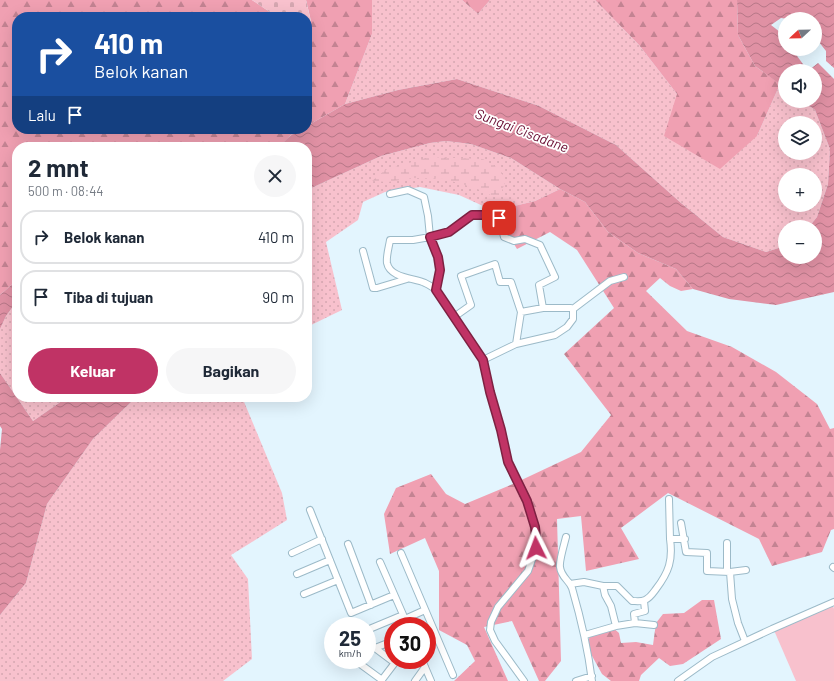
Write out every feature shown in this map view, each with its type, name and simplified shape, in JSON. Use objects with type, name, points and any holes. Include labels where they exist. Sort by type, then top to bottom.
[{"type":"street","points":[[390,194],[408,190],[424,197],[430,237],[438,257],[440,270],[436,290]]},
{"type":"street","points":[[524,681],[495,642],[490,630],[491,622],[498,607],[528,571],[536,548],[535,527],[527,501],[508,462],[483,360],[436,290],[425,283],[402,277],[388,266],[387,262],[390,240],[413,240],[449,232],[472,215],[487,215],[499,218],[504,237],[514,241],[525,239],[540,245],[555,277],[539,285],[543,308]]},
{"type":"street","points":[[363,251],[373,288],[409,278]]},
{"type":"street","points":[[454,317],[471,305],[461,276],[495,264],[500,282],[511,282],[520,312],[516,344]]},
{"type":"street","points":[[520,312],[543,308],[573,309],[610,281],[624,277]]},
{"type":"street","points":[[483,360],[516,344],[556,335],[567,327],[573,319],[573,309]]},
{"type":"street","points":[[570,584],[584,582],[603,586],[617,586],[632,601],[644,601],[649,598],[664,578],[669,566],[671,550],[669,499]]},
{"type":"street","points":[[310,510],[351,613],[394,596]]},
{"type":"street","points":[[682,523],[686,552],[707,553],[707,571],[729,572],[746,570]]},
{"type":"street","points":[[566,537],[559,566],[562,575],[570,584],[580,617],[592,679],[576,681]]},
{"type":"street","points":[[670,538],[685,539]]},
{"type":"street","points":[[292,553],[322,539]]},
{"type":"street","points":[[727,543],[732,599],[738,623],[745,641]]},
{"type":"street","points":[[348,544],[371,605]]},
{"type":"street","points":[[401,553],[453,675]]},
{"type":"street","points":[[297,574],[330,560]]},
{"type":"street","points":[[380,562],[404,617],[425,610]]},
{"type":"street","points":[[304,594],[338,580]]},
{"type":"street","points":[[603,586],[605,595],[611,606],[616,626]]},
{"type":"street","points":[[635,623],[634,614],[645,611],[644,601]]},
{"type":"street","points":[[678,681],[712,657],[834,602]]},
{"type":"street","points":[[584,635],[616,626],[635,623],[654,625]]},
{"type":"street","points":[[366,669],[381,681],[390,669]]},
{"type":"street","points":[[415,681],[424,669]]},
{"type":"street","points":[[426,669],[431,681]]},
{"type":"green space","points":[[0,0],[252,0],[270,12],[12,12],[12,134],[293,134],[284,142],[12,142],[12,284],[0,295]]},
{"type":"green space","points":[[252,0],[306,0],[309,12],[270,12]]},
{"type":"green space","points":[[306,0],[372,0],[372,34],[345,104],[312,123],[312,12],[309,12]]},
{"type":"green space","points":[[372,0],[462,0],[478,14],[490,0],[595,0],[639,45],[677,94],[757,136],[778,89],[778,108],[812,108],[815,110],[817,116],[778,116],[778,160],[822,160],[822,128],[830,149],[828,184],[822,202],[822,168],[778,168],[778,212],[819,212],[815,220],[778,220],[778,248],[766,252],[723,237],[681,203],[616,145],[539,106],[457,79],[398,90],[345,104],[372,34]]},
{"type":"green space","points":[[462,0],[490,0],[478,14]]},
{"type":"green space","points":[[595,0],[737,0],[738,35],[755,66],[778,83],[778,89],[757,136],[720,169],[664,136],[677,94],[639,45]]},
{"type":"green space","points":[[446,141],[471,144],[511,158],[560,189],[535,201],[494,211],[459,195],[420,187],[385,192],[363,202],[358,220],[326,242],[342,310],[312,325],[312,188],[381,156],[430,143]]},
{"type":"green space","points":[[429,157],[483,159],[501,170],[505,182],[501,194],[493,196],[475,188],[444,179],[413,178],[388,182],[372,181],[385,170]]},
{"type":"green space","points":[[560,189],[585,202],[608,232],[638,253],[676,269],[693,289],[681,291],[670,286],[660,278],[646,291],[687,331],[732,347],[776,372],[817,404],[830,429],[834,428],[834,529],[831,530],[822,552],[772,566],[759,539],[668,493],[621,528],[639,559],[586,571],[581,516],[557,519],[561,661],[545,681],[539,681],[512,621],[484,627],[508,681],[454,681],[475,661],[467,645],[439,630],[439,571],[425,538],[390,554],[384,514],[396,488],[431,474],[446,494],[465,504],[513,484],[581,452],[611,415],[564,354],[614,308],[577,250],[550,232],[517,249],[494,211],[535,201]]},
{"type":"green space","points":[[12,308],[12,390],[0,373],[0,329]]},
{"type":"green space","points":[[20,402],[60,402],[59,403],[33,421]]},
{"type":"green space","points":[[131,402],[244,402],[282,493],[287,520],[231,555],[248,579],[252,659],[223,681],[0,681],[0,615],[26,583],[47,504],[93,439]]},
{"type":"green space","points":[[702,600],[714,600],[721,639],[683,664],[670,666],[659,658],[641,675],[639,681],[611,681],[602,674],[586,645],[592,632],[611,626],[619,633],[621,643],[636,642],[653,645],[656,623],[663,614],[684,613]]},
{"type":"green space","points":[[833,606],[834,681],[796,681],[773,628]]},
{"type":"water","points":[[737,0],[834,0],[834,68],[826,61],[826,51],[822,46],[822,12],[778,12],[778,20],[771,25],[778,30],[778,56],[797,56],[803,64],[778,64],[778,83],[755,66],[738,35]]},
{"type":"water","name":"Sungai Cisadane","points":[[822,67],[834,79],[834,292],[776,305],[729,299],[693,289],[676,269],[638,253],[608,232],[585,202],[560,189],[511,158],[471,144],[446,141],[430,143],[381,156],[312,188],[312,142],[284,142],[294,134],[312,134],[312,123],[345,104],[398,90],[457,79],[539,106],[616,145],[681,203],[723,237],[766,252],[778,248],[778,264],[822,264],[822,220],[815,220],[819,212],[822,212],[822,202],[828,184],[830,149],[822,128],[822,116],[817,116],[815,110],[812,108],[822,108]]},
{"type":"water","points":[[12,284],[12,308],[0,329],[0,295]]},
{"type":"water","points":[[0,373],[12,390],[12,402],[20,402],[33,421],[60,402],[131,402],[93,439],[47,504],[26,583],[0,615],[0,450],[2,429],[0,426]]},
{"type":"route","points":[[499,218],[487,215],[472,215],[449,232],[430,237],[438,257],[440,270],[436,290],[483,360],[508,462],[527,501],[535,527],[536,548]]}]
